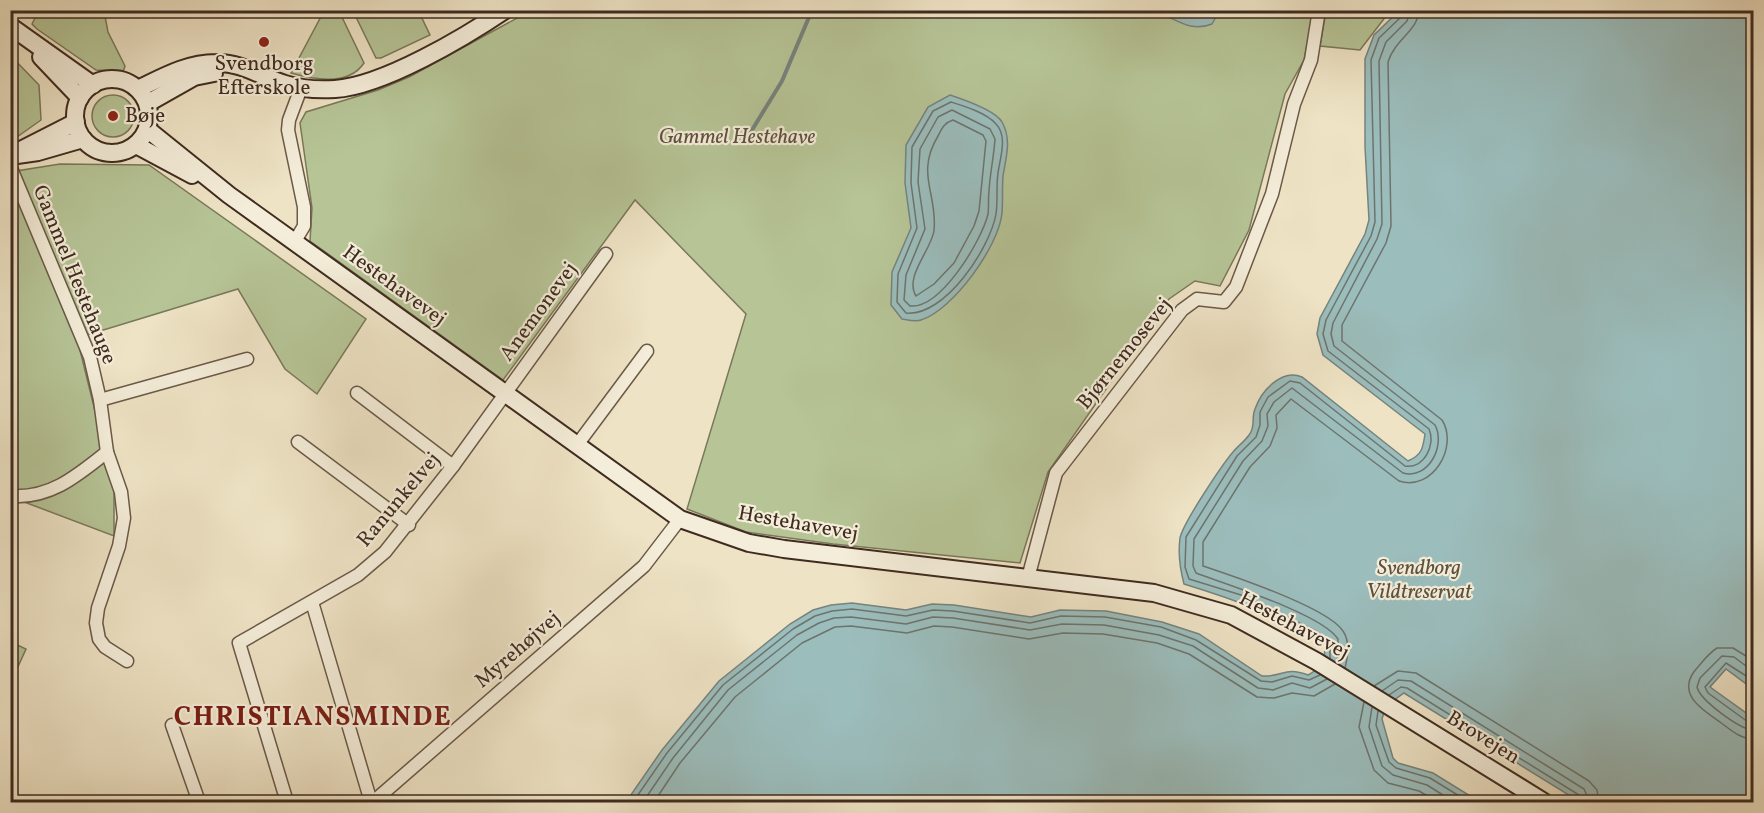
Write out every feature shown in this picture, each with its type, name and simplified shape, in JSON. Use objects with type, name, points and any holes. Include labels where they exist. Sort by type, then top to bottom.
[{"type":"street","points":[[143,96],[194,77],[247,68],[302,88],[337,89],[375,79],[425,56],[505,10]]},
{"type":"street","name":"Bjørnemosevej","points":[[1028,578],[1056,473],[1182,310],[1197,298],[1224,302],[1236,287],[1272,194],[1294,104],[1311,60],[1319,10]]},
{"type":"street","points":[[11,26],[93,85]]},
{"type":"street","points":[[11,26],[80,98]]},
{"type":"street","points":[[116,79],[143,96],[150,116],[147,129],[136,145],[114,153],[92,147],[83,139],[76,122],[80,98],[93,85],[116,79]]},
{"type":"street","points":[[295,241],[304,226],[304,207],[288,130],[289,120],[302,88]]},
{"type":"street","points":[[10,155],[76,122]]},
{"type":"street","name":"Hestehavevej","points":[[147,129],[229,195],[680,519],[749,543],[784,549],[1154,593],[1192,603],[1249,624],[1316,661],[1398,711]]},
{"type":"street","points":[[10,155],[38,152],[83,139]]},
{"type":"street","name":"Hestehavevej","points":[[136,145],[229,195]]},
{"type":"street","name":"Gammel Hestehauge","points":[[10,166],[90,357],[100,400],[106,452],[121,492],[124,518],[119,546],[98,608],[96,623],[99,639],[105,647],[126,661]]},
{"type":"street","name":"Anemonevej","points":[[504,393],[606,254]]},
{"type":"street","points":[[576,445],[647,351]]},
{"type":"street","name":"Gammel Hestehauge","points":[[100,400],[247,359]]},
{"type":"street","points":[[357,393],[453,466]]},
{"type":"street","name":"Ranunkelvej","points":[[288,802],[239,644],[358,575],[385,552],[409,525],[504,393]]},
{"type":"street","points":[[298,442],[409,525]]},
{"type":"street","points":[[10,496],[24,497],[45,493],[63,485],[106,452]]},
{"type":"street","name":"Myrehøjvej","points":[[372,802],[644,566],[680,519]]},
{"type":"street","points":[[312,602],[372,802]]},
{"type":"street","name":"Brovejen","points":[[1398,711],[1544,802]]},
{"type":"street","points":[[172,725],[199,802]]},
{"type":"green space","points":[[45,11],[104,11],[108,32],[125,66],[123,72],[96,70],[37,29],[32,24],[35,18]]},
{"type":"green space","points":[[324,11],[339,11],[364,63],[358,70],[341,78],[310,78],[291,73]]},
{"type":"green space","points":[[353,11],[419,12],[430,35],[381,58],[376,58]]},
{"type":"green space","name":"Gammel Hestehave","points":[[530,11],[1314,11],[1304,60],[1285,94],[1249,230],[1220,286],[1195,281],[1169,299],[1048,472],[1020,563],[833,544],[746,532],[687,509],[746,314],[635,200],[503,380],[310,241],[312,208],[300,123],[306,112],[378,90],[409,77]]},
{"type":"green space","points":[[1326,11],[1390,11],[1360,50],[1320,46]]},
{"type":"green space","points":[[11,56],[39,85],[41,120],[17,137],[11,135]]},
{"type":"green space","points":[[113,95],[128,101],[134,116],[128,131],[113,137],[98,131],[92,116],[98,101]]},
{"type":"green space","points":[[60,164],[149,165],[366,319],[317,394],[285,369],[238,289],[77,338],[114,488],[114,536],[11,497],[10,172]]},
{"type":"green space","points":[[11,642],[26,649],[11,682]]},
{"type":"water","points":[[1219,10],[1212,24],[1196,27],[1183,24],[1154,11]]},
{"type":"water","points":[[1399,11],[1753,11],[1753,689],[1726,669],[1710,687],[1753,718],[1753,802],[1580,802],[1404,693],[1386,706],[1382,719],[1393,758],[1398,763],[1433,773],[1480,802],[626,802],[662,750],[719,681],[790,624],[813,610],[831,605],[852,603],[906,610],[932,604],[954,605],[1031,617],[1060,610],[1106,611],[1162,622],[1199,634],[1262,676],[1289,672],[1308,675],[1320,666],[1324,659],[1325,644],[1256,609],[1184,584],[1181,573],[1180,538],[1188,520],[1212,481],[1251,432],[1254,412],[1262,395],[1280,378],[1294,375],[1302,377],[1408,461],[1419,454],[1422,447],[1425,434],[1323,355],[1317,334],[1320,318],[1365,234],[1369,220],[1365,147],[1365,59],[1374,35]]},
{"type":"water","points":[[950,95],[978,106],[1002,122],[1007,135],[1007,149],[1003,176],[1002,213],[993,242],[960,290],[934,314],[919,321],[912,321],[902,319],[891,305],[892,272],[911,228],[905,183],[906,145],[928,107]]},
{"type":"waterway","points":[[749,135],[782,81],[812,10]]},
{"type":"place","name":"Svendborg Efterskole","points":[[264,42]]},
{"type":"place","name":"Bøje","points":[[113,116]]},
{"type":"district","name":"CHRISTIANSMINDE","points":[[313,718]]},
{"type":"park label","name":"Svendborg Vildtreservat","points":[[1419,580]]}]
